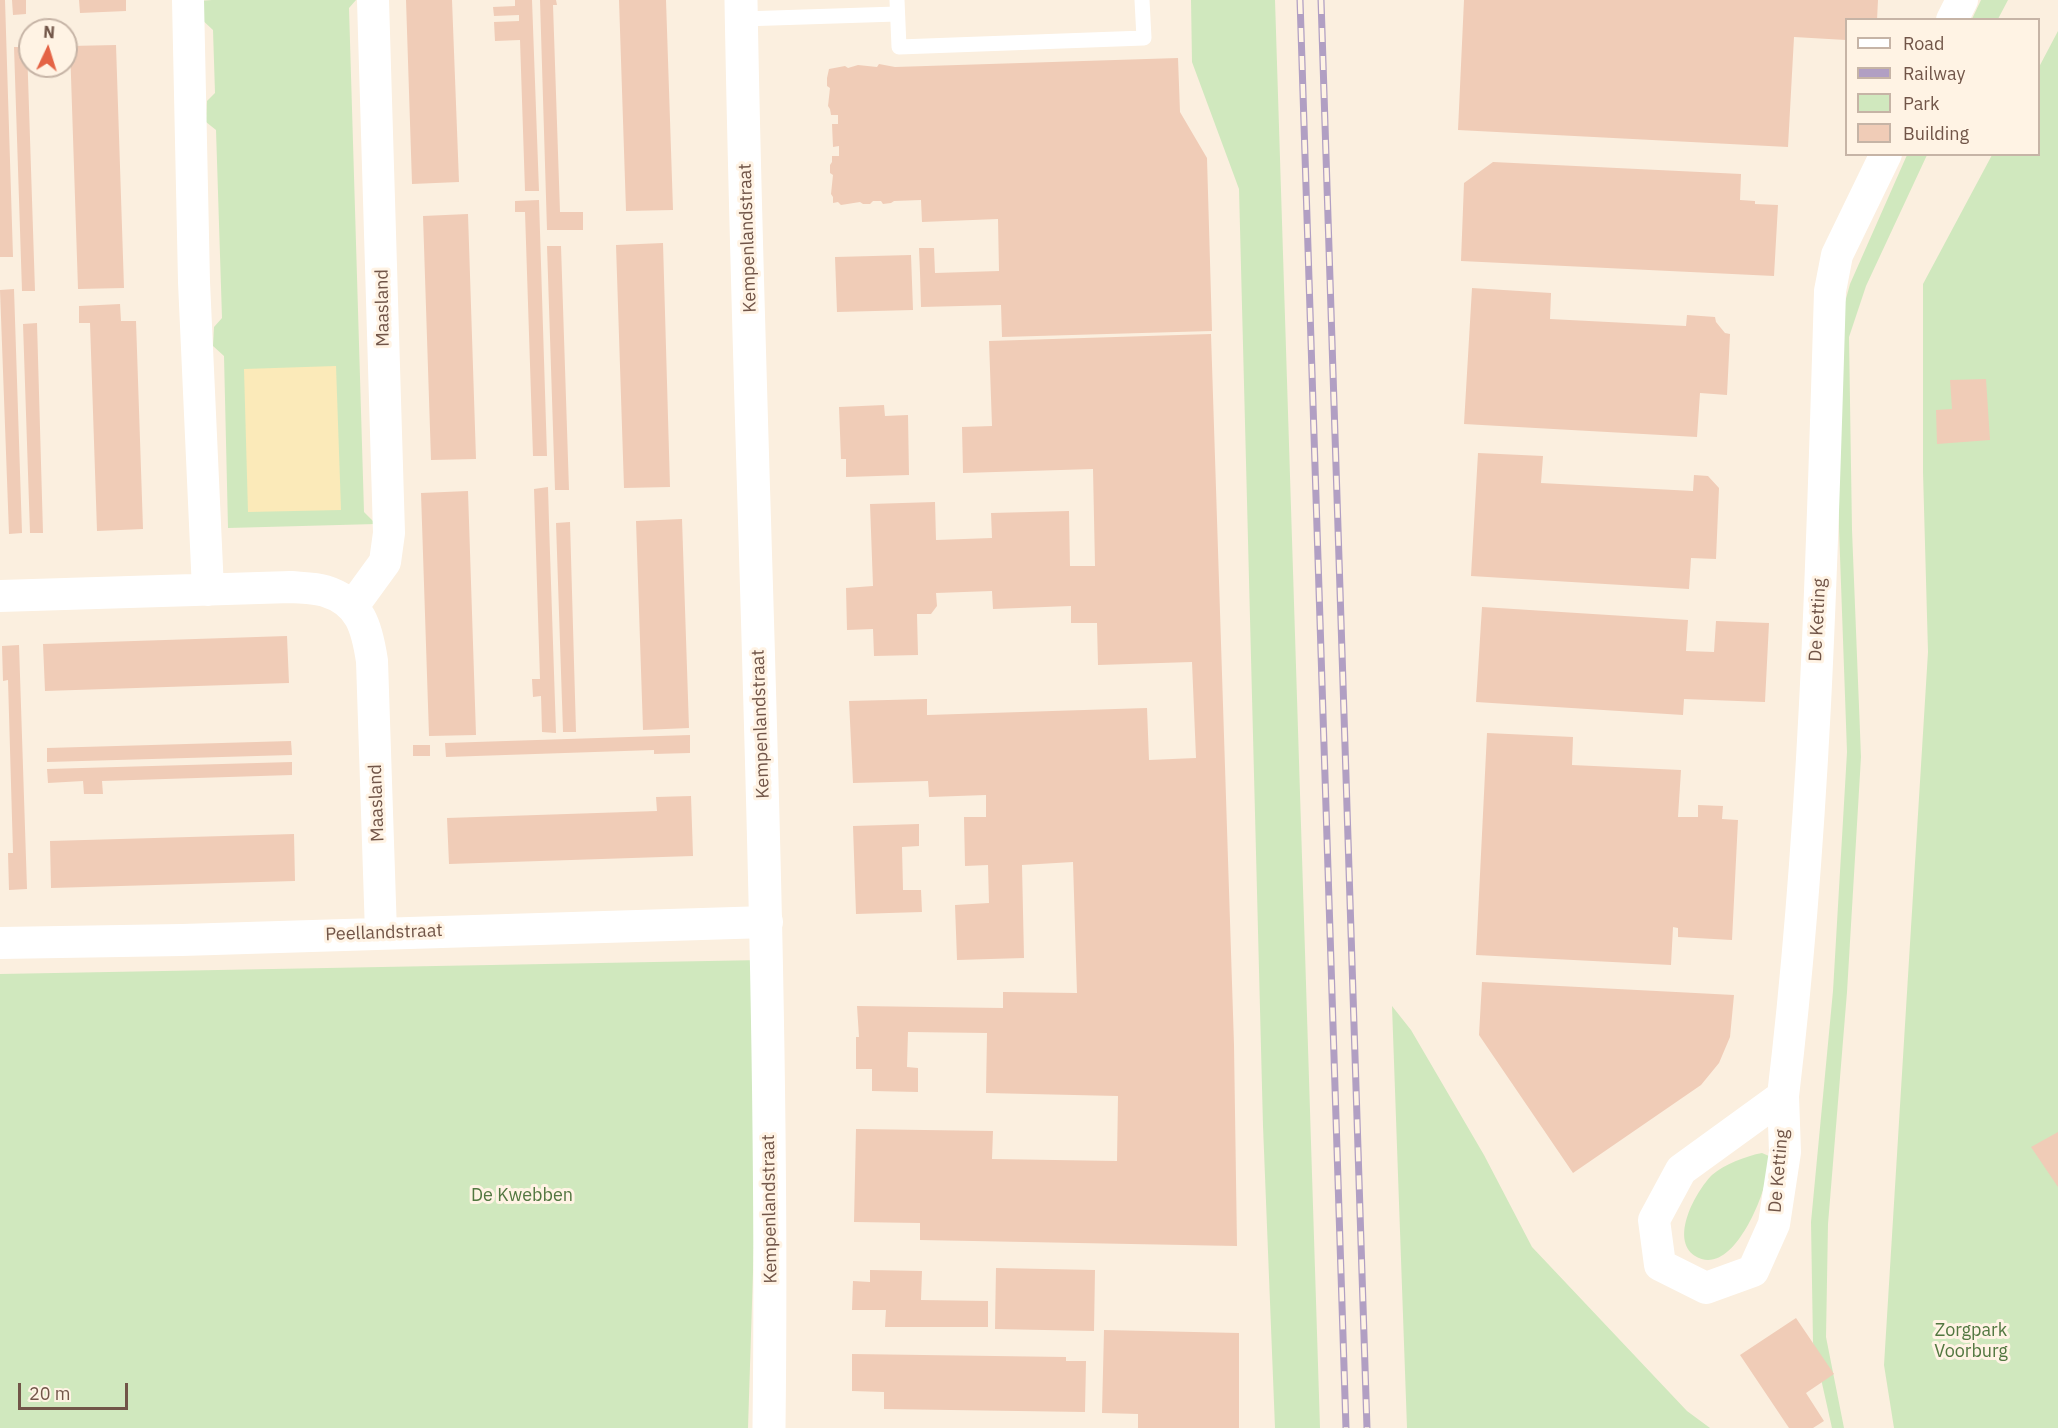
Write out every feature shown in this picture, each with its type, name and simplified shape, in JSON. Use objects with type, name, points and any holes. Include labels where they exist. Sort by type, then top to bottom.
[{"type":"street","points":[[188,0],[194,282],[208,590]]},
{"type":"street","name":"Maasland","points":[[373,0],[389,533],[385,562],[353,606],[368,633],[372,661],[381,933]]},
{"type":"street","points":[[1953,18],[1962,0]]},
{"type":"street","name":"Kempenlandstraat","points":[[742,10],[767,922],[771,1290],[769,1428]]},
{"type":"street","name":"De Ketting","points":[[1784,1096],[1682,1170],[1654,1220],[1660,1265],[1706,1288],[1753,1271],[1774,1224],[1785,1152],[1784,1096],[1804,905],[1813,752],[1830,291],[1837,255],[1885,156]]},
{"type":"street","points":[[0,596],[291,587],[325,591],[353,606]]},
{"type":"street","name":"Peellandstraat","points":[[0,943],[182,940],[767,922]]},
{"type":"lane","name":"Kempenlandstraat","points":[[742,10],[897,7],[898,47],[1144,38],[1142,0]]},
{"type":"green space","points":[[356,0],[349,8],[364,512],[376,524],[228,528],[224,356],[213,346],[214,327],[222,318],[216,130],[206,122],[207,101],[215,93],[213,30],[199,17],[199,1]]},
{"type":"green space","points":[[1191,0],[1275,0],[1320,1428],[1275,1428],[1263,1126],[1239,189],[1192,62]]},
{"type":"green space","points":[[1981,0],[2008,0],[1999,18],[1972,18]]},
{"type":"green space","name":"Zorgpark Voorburg","points":[[2058,31],[2058,1428],[1894,1428],[1884,1365],[1928,652],[1923,472],[1923,284],[1991,156],[2040,156],[2040,65]]},
{"type":"green space","points":[[1907,156],[1927,156],[1866,286],[1849,337],[1852,530],[1861,757],[1847,992],[1828,1224],[1826,1337],[1844,1428],[1832,1428],[1813,1343],[1811,1222],[1833,991],[1847,752],[1839,528],[1836,335],[1850,284]]},
{"type":"green space","name":"De Kwebben","points":[[763,960],[748,1428],[0,1428],[0,974]]},
{"type":"green space","points":[[1392,1006],[1411,1030],[1484,1155],[1532,1247],[1687,1411],[1710,1428],[1407,1428]]},
{"type":"green space","points":[[1762,1153],[1769,1156],[1766,1179],[1758,1205],[1742,1235],[1732,1248],[1720,1257],[1708,1260],[1695,1256],[1688,1248],[1684,1238],[1688,1215],[1699,1192],[1712,1175],[1723,1167]]},
{"type":"sand","points":[[336,366],[341,510],[248,512],[244,369]]},
{"type":"building","points":[[0,0],[5,0],[13,257],[0,257]]},
{"type":"building","points":[[12,0],[26,0],[26,14],[13,15]]},
{"type":"building","points":[[79,0],[126,0],[126,11],[80,13]]},
{"type":"building","points":[[406,0],[452,0],[459,182],[412,184]]},
{"type":"building","points":[[515,0],[532,0],[539,191],[525,191],[520,40],[495,41],[494,22],[519,21],[519,15],[494,16],[493,7],[515,6]]},
{"type":"building","points":[[540,0],[556,0],[557,5],[553,5],[560,212],[583,212],[583,230],[547,230]]},
{"type":"building","points":[[619,0],[666,0],[673,210],[626,211]]},
{"type":"building","points":[[1464,0],[1878,0],[1877,18],[1845,18],[1845,40],[1794,37],[1788,147],[1458,130]]},
{"type":"building","points":[[116,45],[124,288],[78,289],[71,78],[78,78],[78,46]]},
{"type":"building","points":[[14,47],[18,47],[18,78],[28,78],[35,291],[22,291]]},
{"type":"building","points":[[1178,58],[1180,112],[1207,158],[1212,331],[1002,337],[1001,305],[921,307],[919,248],[934,248],[935,273],[999,271],[998,219],[922,222],[921,200],[894,201],[883,204],[881,201],[873,201],[870,204],[833,203],[831,194],[833,175],[830,173],[830,165],[832,156],[839,156],[839,146],[833,147],[832,124],[838,124],[838,115],[831,115],[828,106],[829,69],[858,65],[877,67],[879,64],[895,67]]},
{"type":"building","points":[[1493,162],[1741,174],[1740,200],[1755,201],[1755,204],[1778,205],[1774,276],[1461,261],[1464,183]]},
{"type":"building","points":[[539,200],[547,456],[533,456],[525,212],[515,212],[515,201]]},
{"type":"building","points":[[468,214],[476,459],[431,460],[423,216]]},
{"type":"building","points":[[663,243],[670,487],[624,488],[616,245]]},
{"type":"building","points":[[547,246],[561,246],[569,490],[555,490]]},
{"type":"building","points":[[911,255],[913,310],[837,312],[835,257]]},
{"type":"building","points":[[1472,288],[1551,293],[1550,319],[1686,326],[1687,315],[1715,317],[1716,322],[1725,333],[1730,334],[1727,395],[1700,393],[1697,437],[1464,424]]},
{"type":"building","points":[[14,289],[22,533],[9,534],[0,290]]},
{"type":"building","points":[[120,304],[121,321],[136,321],[143,529],[97,531],[90,323],[79,323],[79,306]]},
{"type":"building","points":[[37,323],[43,533],[30,533],[23,324]]},
{"type":"building","points":[[1211,334],[1234,1045],[1237,1246],[920,1240],[920,1223],[854,1222],[856,1129],[993,1131],[992,1159],[1117,1161],[1118,1096],[986,1093],[987,1033],[908,1032],[907,1067],[918,1068],[918,1092],[872,1091],[872,1069],[856,1069],[856,1037],[859,1037],[857,1006],[1003,1008],[1003,992],[1077,993],[1073,862],[1022,865],[1024,958],[957,960],[955,905],[989,903],[988,865],[965,866],[964,817],[986,817],[986,795],[929,797],[928,781],[853,783],[849,701],[927,699],[927,715],[1147,708],[1149,760],[1196,758],[1192,662],[1098,665],[1097,623],[1071,623],[1071,606],[993,609],[992,591],[936,593],[937,606],[931,614],[917,614],[918,655],[874,656],[873,629],[847,630],[846,588],[873,586],[870,504],[935,502],[936,540],[992,538],[991,513],[1069,511],[1070,566],[1095,566],[1093,469],[963,473],[962,427],[992,426],[989,341]]},
{"type":"building","points":[[1986,379],[1990,440],[1937,444],[1936,410],[1952,409],[1950,380]]},
{"type":"building","points":[[884,405],[885,416],[908,415],[909,475],[846,477],[846,459],[841,459],[839,407]]},
{"type":"building","points":[[1478,453],[1543,456],[1541,483],[1693,491],[1694,475],[1708,476],[1719,488],[1716,559],[1691,558],[1689,589],[1471,576]]},
{"type":"building","points":[[548,487],[556,733],[542,732],[541,696],[533,697],[532,679],[540,679],[534,489]]},
{"type":"building","points":[[468,491],[476,735],[429,736],[421,493]]},
{"type":"building","points":[[682,519],[689,728],[643,730],[636,521]]},
{"type":"building","points":[[570,522],[576,732],[563,732],[556,523]]},
{"type":"building","points":[[1482,607],[1688,620],[1686,651],[1714,652],[1716,621],[1769,623],[1765,702],[1684,699],[1683,715],[1476,702]]},
{"type":"building","points":[[287,636],[289,683],[45,691],[43,644]]},
{"type":"building","points":[[19,645],[27,889],[9,890],[8,853],[13,853],[8,680],[3,681],[2,646]]},
{"type":"building","points":[[1487,733],[1573,737],[1572,765],[1681,770],[1678,817],[1698,817],[1698,805],[1723,806],[1722,819],[1738,820],[1732,940],[1678,937],[1678,928],[1673,927],[1671,965],[1476,955]]},
{"type":"building","points":[[690,735],[690,753],[654,754],[654,750],[446,757],[445,743]]},
{"type":"building","points":[[291,741],[292,755],[47,762],[47,748]]},
{"type":"building","points":[[413,745],[430,745],[430,756],[413,756]]},
{"type":"building","points":[[292,762],[292,775],[102,781],[103,794],[84,794],[83,781],[48,783],[47,769]]},
{"type":"building","points":[[691,796],[693,856],[449,864],[447,818],[657,811],[656,797]]},
{"type":"building","points":[[919,824],[919,846],[902,847],[903,890],[921,890],[922,912],[856,914],[853,826]]},
{"type":"building","points":[[294,834],[295,881],[51,888],[50,841]]},
{"type":"building","points":[[1482,982],[1734,995],[1730,1037],[1719,1063],[1701,1085],[1573,1173],[1479,1035]]},
{"type":"building","points":[[2058,1132],[2058,1187],[2031,1147]]},
{"type":"building","points":[[996,1268],[1095,1270],[1094,1331],[995,1329]]},
{"type":"building","points":[[870,1270],[922,1271],[921,1300],[988,1301],[988,1327],[885,1327],[886,1310],[852,1310],[853,1281],[870,1282]]},
{"type":"building","points":[[1796,1318],[1834,1374],[1806,1393],[1824,1421],[1813,1428],[1789,1428],[1740,1355]]},
{"type":"building","points":[[1104,1330],[1239,1333],[1239,1428],[1138,1428],[1138,1414],[1102,1413]]},
{"type":"building","points":[[852,1354],[1066,1357],[1066,1361],[1086,1361],[1085,1412],[884,1409],[884,1392],[852,1391]]},
{"type":"railway","points":[[1300,0],[1346,1428]]},
{"type":"railway","points":[[1321,0],[1367,1428]]}]
